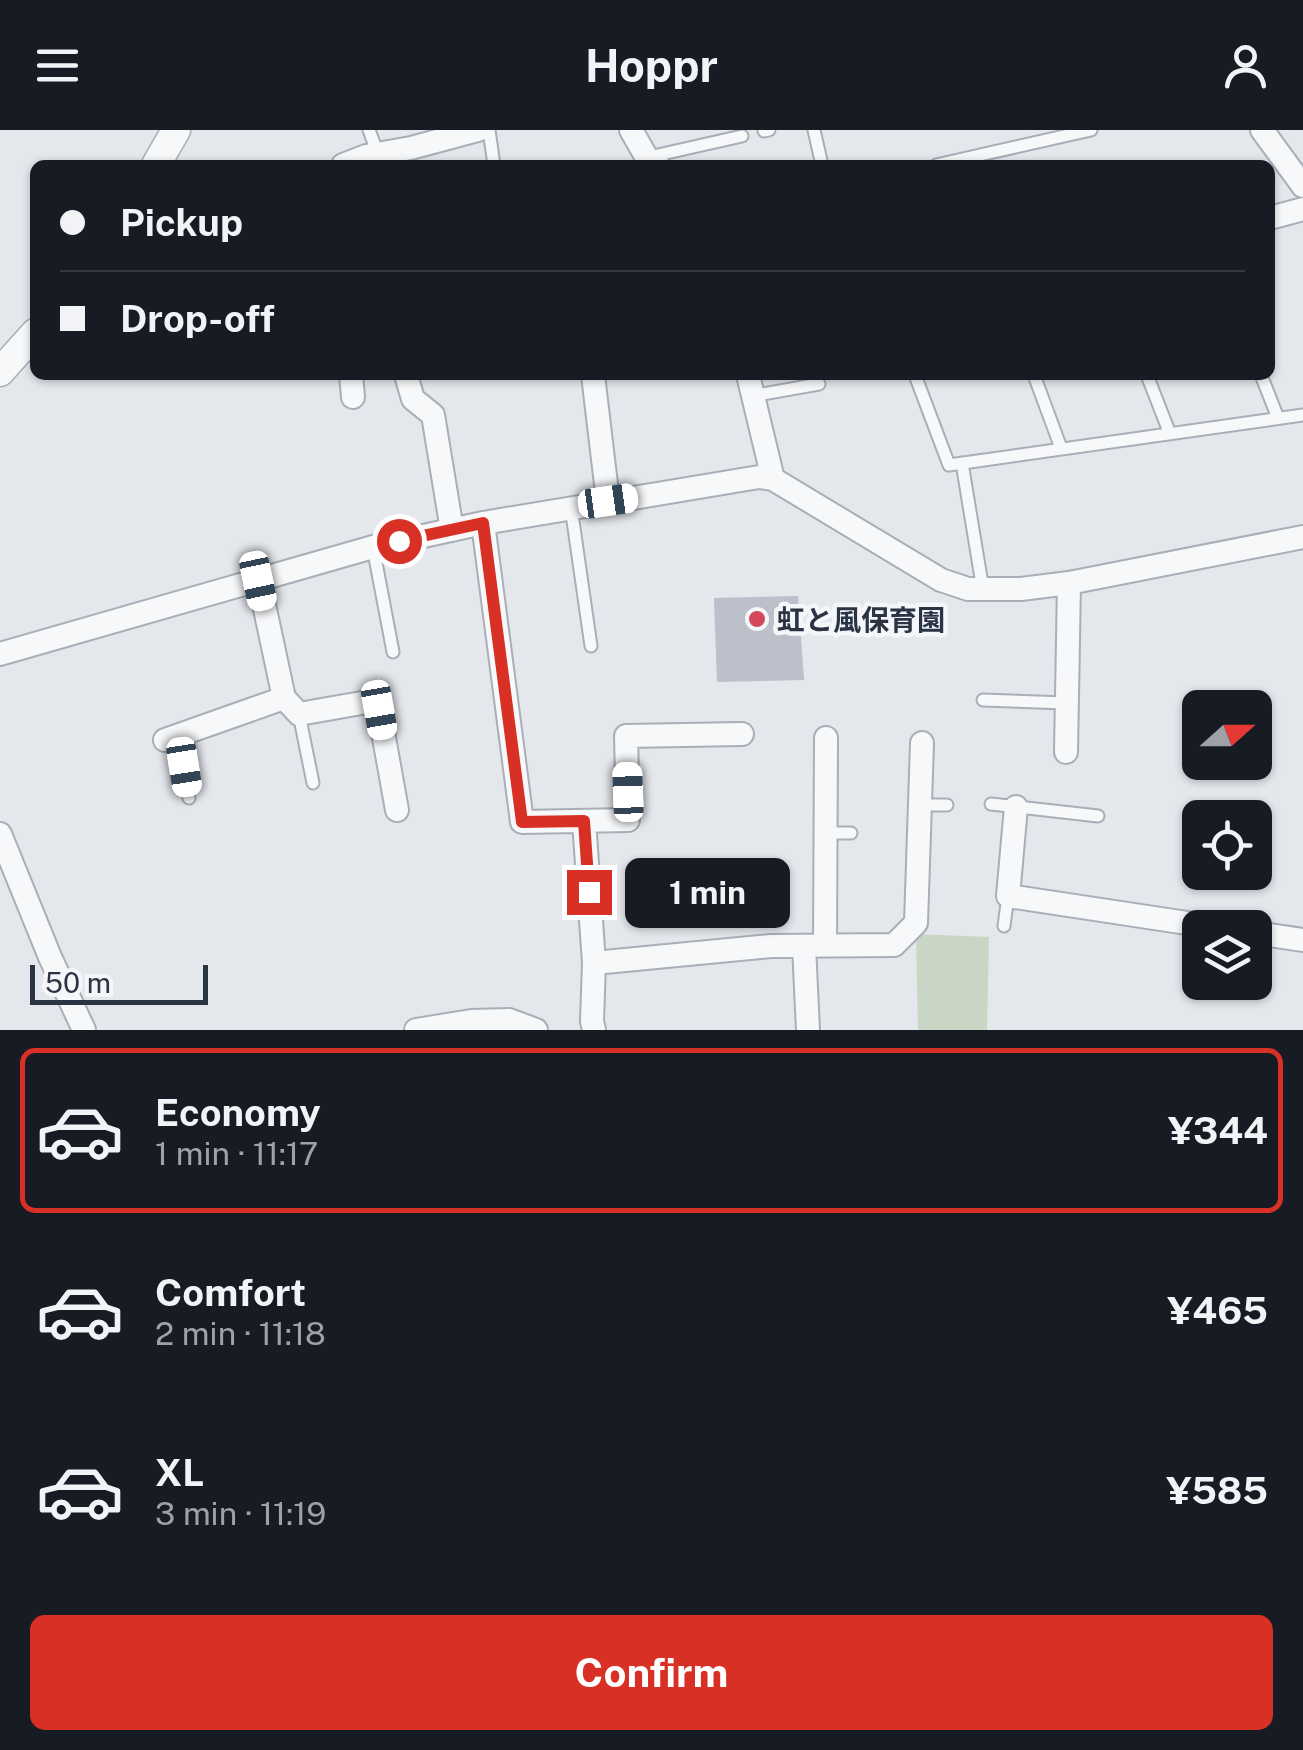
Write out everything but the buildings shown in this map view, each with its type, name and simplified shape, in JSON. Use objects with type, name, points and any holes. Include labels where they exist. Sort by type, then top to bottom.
[{"type":"street","points":[[159,160],[176,130]]},
{"type":"street","points":[[371,159],[475,130]]},
{"type":"street","points":[[631,130],[651,160]]},
{"type":"street","points":[[1262,130],[1303,186]]},
{"type":"street","points":[[1275,217],[1303,209]]},
{"type":"street","points":[[0,372],[30,339]]},
{"type":"street","points":[[408,380],[413,398],[432,416],[452,530]]},
{"type":"street","points":[[595,380],[608,501]]},
{"type":"street","points":[[750,386],[773,479]]},
{"type":"street","points":[[0,654],[373,547],[483,523],[758,476],[773,479],[941,580],[968,589],[1021,589],[1068,583],[1303,537]]},
{"type":"street","points":[[483,523],[522,822],[628,820],[626,736],[742,734]]},
{"type":"street","points":[[258,581],[291,706]]},
{"type":"street","points":[[1066,752],[1068,583]]},
{"type":"street","points":[[172,738],[291,706],[373,701],[379,710],[397,810]]},
{"type":"street","points":[[808,1030],[826,833],[826,738]]},
{"type":"street","points":[[594,963],[771,946],[894,944],[916,923],[922,743]]},
{"type":"street","points":[[1016,807],[1008,896],[1182,922]]},
{"type":"street","points":[[584,821],[594,963],[594,1030]]},
{"type":"street","points":[[0,834],[84,1030]]},
{"type":"street","points":[[1272,935],[1303,940]]},
{"type":"street","points":[[416,1030],[471,1021],[509,1020],[536,1030]]},
{"type":"lane","points":[[368,130],[371,159]]},
{"type":"lane","points":[[489,130],[493,160]]},
{"type":"lane","points":[[814,130],[821,160]]},
{"type":"lane","points":[[958,160],[1091,130]]},
{"type":"lane","points":[[655,160],[737,134]]},
{"type":"lane","points":[[917,380],[949,464],[1303,415]]},
{"type":"lane","points":[[1036,380],[1061,448]]},
{"type":"lane","points":[[1149,380],[1170,434]]},
{"type":"lane","points":[[1263,380],[1278,418]]},
{"type":"lane","points":[[750,386],[819,384]]},
{"type":"lane","points":[[962,463],[983,590]]},
{"type":"lane","points":[[571,507],[591,646]]},
{"type":"lane","points":[[373,547],[394,652]]},
{"type":"lane","points":[[984,700],[1067,704]]},
{"type":"lane","points":[[291,706],[312,783]]},
{"type":"lane","points":[[172,738],[189,798]]},
{"type":"lane","points":[[991,804],[1098,816]]},
{"type":"lane","points":[[920,805],[947,805]]},
{"type":"lane","points":[[826,833],[851,833]]},
{"type":"lane","points":[[1004,926],[1008,896]]},
{"type":"green space","points":[[916,934],[989,937],[987,1030],[918,1030]]},
{"type":"place","name":"虹と風保育園","points":[[757,619]]},
{"type":"route","points":[[399,541],[483,523],[522,822],[584,821],[589,892]]}]
